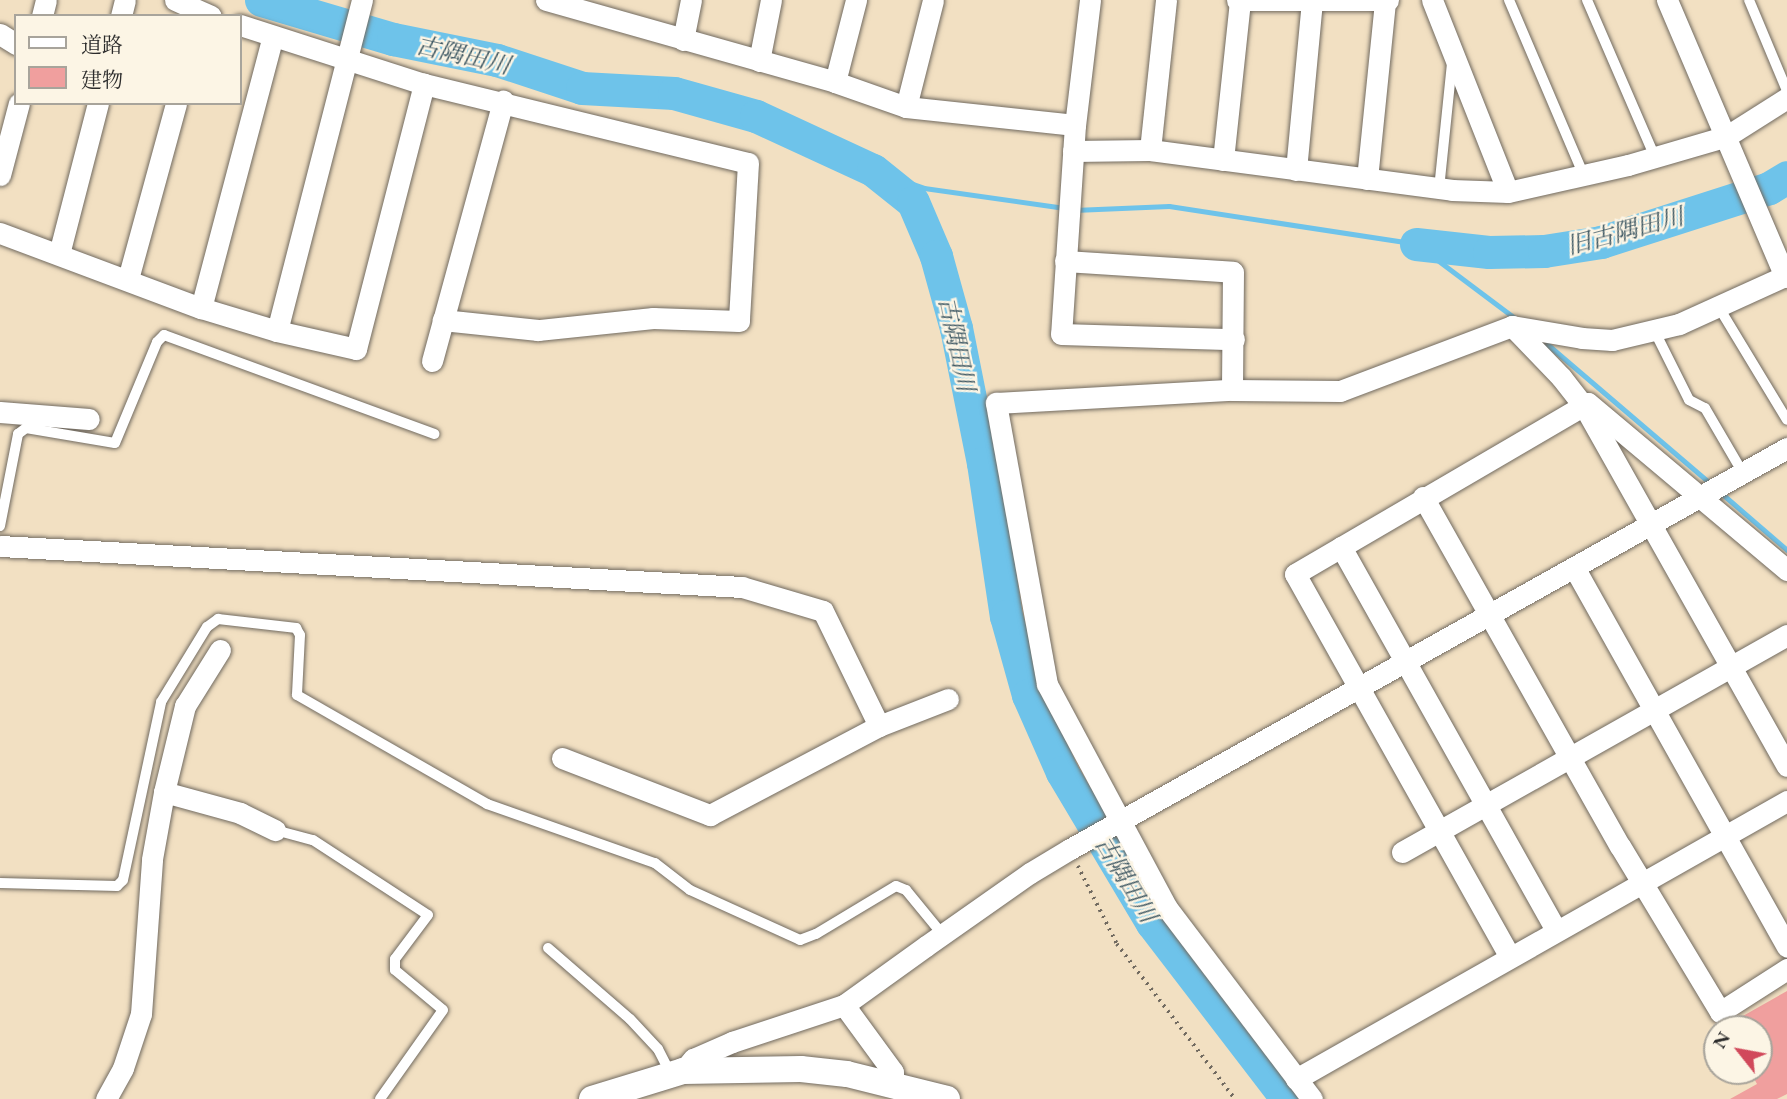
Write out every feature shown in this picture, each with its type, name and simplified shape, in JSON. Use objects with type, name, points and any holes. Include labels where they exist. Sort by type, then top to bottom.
[{"type":"street","points":[[175,0],[202,14]]},
{"type":"street","points":[[546,0],[608,9],[683,40],[835,82],[906,107],[1075,125]]},
{"type":"street","points":[[683,40],[691,0]]},
{"type":"street","points":[[759,61],[771,0]]},
{"type":"street","points":[[835,82],[856,0]]},
{"type":"street","points":[[906,107],[933,0]]},
{"type":"street","points":[[1090,0],[1075,125],[1061,334],[1234,339]]},
{"type":"street","points":[[1150,150],[1166,0]]},
{"type":"street","points":[[1223,160],[1239,0],[1386,1],[1367,179]]},
{"type":"street","points":[[1432,0],[1508,192]]},
{"type":"street","points":[[1312,1099],[1167,908],[1047,684],[996,402],[1231,390],[1340,391],[1512,326],[1582,338],[1612,340],[1679,324],[1786,276],[1667,0]]},
{"type":"street","points":[[1296,170],[1312,2]]},
{"type":"street","points":[[277,331],[360,7]]},
{"type":"street","points":[[242,26],[349,56],[424,84],[503,101],[748,163],[740,321],[653,318],[538,330],[443,320]]},
{"type":"street","points":[[201,308],[273,36]]},
{"type":"street","points":[[0,233],[201,308],[277,331],[356,349],[424,84]]},
{"type":"street","points":[[1073,152],[1150,150],[1440,189],[1508,192],[1584,176],[1727,136],[1787,98]]},
{"type":"street","points":[[432,361],[503,101]]},
{"type":"street","points":[[0,175],[18,105]]},
{"type":"street","points":[[59,254],[97,105]]},
{"type":"street","points":[[128,279],[175,105]]},
{"type":"street","points":[[1065,261],[1233,272],[1234,339],[1231,390]]},
{"type":"street","points":[[1512,326],[1561,377],[1584,406],[1787,766]]},
{"type":"street","points":[[1510,957],[1295,574],[1588,403],[1787,569]]},
{"type":"street","points":[[0,412],[89,419]]},
{"type":"street","points":[[677,1073],[693,1059],[732,1042],[844,1005],[1030,873],[1070,849],[1787,449]]},
{"type":"street","points":[[1423,497],[1568,756],[1720,1012],[1787,969]]},
{"type":"street","points":[[0,546],[743,587],[823,611],[879,726]]},
{"type":"street","points":[[1341,547],[1556,930]]},
{"type":"street","points":[[1575,569],[1787,947]]},
{"type":"street","points":[[1402,852],[1568,756],[1787,635]]},
{"type":"street","points":[[106,1099],[124,1068],[141,1014],[152,859],[164,792],[185,706],[219,650]]},
{"type":"street","points":[[562,758],[710,815],[879,726],[948,699]]},
{"type":"street","points":[[164,792],[240,813],[275,830]]},
{"type":"street","points":[[1296,1079],[1787,801]]},
{"type":"street","points":[[844,1005],[893,1072],[892,1085]]},
{"type":"street","points":[[592,1099],[677,1073],[801,1069],[847,1074],[947,1099]]},
{"type":"lane","points":[[1509,0],[1584,176]]},
{"type":"lane","points":[[1587,0],[1656,157]]},
{"type":"lane","points":[[1749,0],[1787,91]]},
{"type":"lane","points":[[1440,189],[1454,53]]},
{"type":"lane","points":[[1718,306],[1787,420]]},
{"type":"lane","points":[[1654,330],[1689,400],[1705,408],[1743,473]]},
{"type":"lane","points":[[0,526],[18,434],[26,428],[115,443],[158,342],[164,335],[434,434]]},
{"type":"lane","points":[[0,883],[117,886],[123,880],[161,702],[207,627],[218,619],[296,628],[300,635],[297,695],[487,804],[655,863],[690,890],[800,940],[816,934],[896,886],[906,890],[943,935]]},
{"type":"lane","points":[[275,830],[313,840],[428,915],[395,959],[395,970],[443,1010],[380,1099]]},
{"type":"lane","points":[[548,948],[630,1020],[677,1073]]},
{"type":"path","points":[[1070,849],[1117,944],[1235,1099]]},
{"type":"building","points":[[1787,991],[1787,1094],[1777,1099],[1730,1099],[1755,1085],[1773,1085],[1773,1015],[1745,1015]]},
{"type":"waterway","name":"古隅田川","points":[[261,0],[393,39],[497,60],[582,88],[674,93],[756,116],[873,170],[913,202],[936,256],[956,328],[983,463],[1006,616],[1028,695],[1062,772],[1152,923],[1287,1099]]},
{"type":"waterway","points":[[873,170],[924,188],[1065,208]]},
{"type":"waterway","name":"旧古隅田川","points":[[1416,244],[1489,252],[1544,251],[1601,242],[1769,188],[1787,177]]},
{"type":"waterway","points":[[1074,210],[1169,206],[1416,244],[1516,319]]},
{"type":"waterway","points":[[1540,338],[1711,484]]},
{"type":"waterway","points":[[1721,493],[1787,550]]}]
